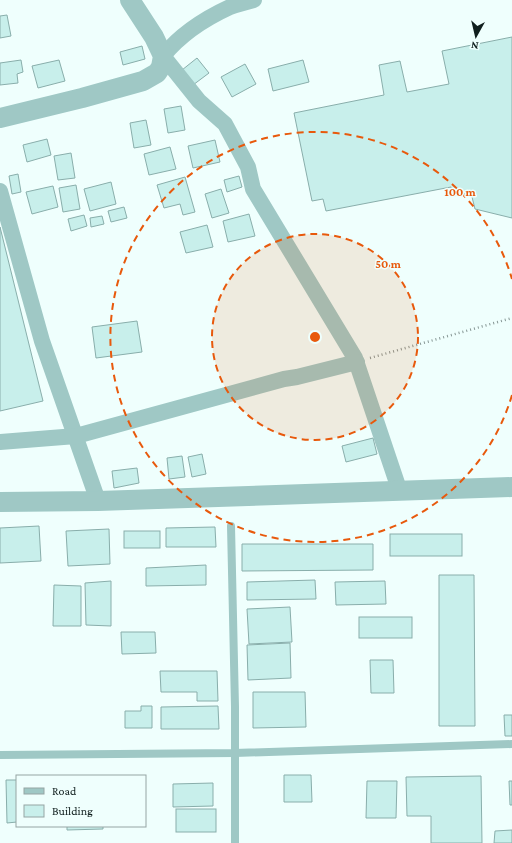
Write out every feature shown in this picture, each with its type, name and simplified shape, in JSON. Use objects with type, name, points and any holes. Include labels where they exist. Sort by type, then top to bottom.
[{"type":"street","points":[[130,0],[154,37],[163,56],[199,101],[225,124],[248,167],[253,189],[356,358],[400,492]]},
{"type":"street","points":[[0,118],[143,81],[157,73],[161,67],[163,56],[170,47],[204,21],[231,7],[254,0]]},
{"type":"street","points":[[0,191],[42,340],[98,501]]},
{"type":"street","points":[[0,442],[76,436],[284,379],[357,362]]},
{"type":"street","points":[[0,502],[98,501],[400,492],[512,487]]},
{"type":"lane","points":[[232,526],[235,699],[235,843]]},
{"type":"lane","points":[[0,755],[234,753],[512,744]]},
{"type":"path","points":[[357,362],[512,318]]},
{"type":"building","points":[[7,15],[11,36],[0,38],[0,16]]},
{"type":"building","points":[[512,37],[512,218],[475,209],[471,193],[453,196],[451,187],[326,211],[323,199],[312,201],[294,113],[384,95],[379,65],[400,61],[407,92],[449,84],[442,51]]},
{"type":"building","points":[[142,46],[145,59],[123,65],[120,52]]},
{"type":"building","points":[[197,58],[209,73],[193,85],[182,70]]},
{"type":"building","points":[[21,60],[23,72],[17,74],[18,83],[0,85],[0,63]]},
{"type":"building","points":[[59,60],[65,81],[38,88],[32,66]]},
{"type":"building","points":[[303,60],[309,82],[273,91],[268,69]]},
{"type":"building","points":[[245,64],[256,84],[232,97],[221,77]]},
{"type":"building","points":[[181,106],[185,130],[168,133],[164,109]]},
{"type":"building","points":[[146,120],[151,145],[134,148],[130,123]]},
{"type":"building","points":[[47,139],[51,155],[27,162],[23,145]]},
{"type":"building","points":[[215,140],[220,162],[193,168],[188,146]]},
{"type":"building","points":[[170,147],[176,169],[149,175],[144,154]]},
{"type":"building","points":[[71,153],[75,178],[58,180],[54,156]]},
{"type":"building","points":[[18,174],[21,192],[12,194],[9,176]]},
{"type":"building","points":[[239,176],[242,187],[227,192],[224,180]]},
{"type":"building","points":[[185,177],[195,212],[183,215],[180,204],[164,208],[157,185]]},
{"type":"building","points":[[111,182],[116,204],[90,211],[84,189]]},
{"type":"building","points":[[76,185],[80,209],[63,212],[59,188]]},
{"type":"building","points":[[53,186],[58,207],[32,214],[26,192]]},
{"type":"building","points":[[221,189],[229,213],[212,218],[205,194]]},
{"type":"building","points":[[124,207],[127,218],[111,222],[108,211]]},
{"type":"building","points":[[249,214],[255,236],[228,242],[223,221]]},
{"type":"building","points":[[84,215],[87,226],[71,231],[68,219]]},
{"type":"building","points":[[102,216],[104,224],[91,227],[90,218]]},
{"type":"building","points":[[207,225],[213,247],[186,253],[180,232]]},
{"type":"building","points":[[0,227],[43,401],[0,411]]},
{"type":"building","points":[[137,321],[142,352],[96,358],[92,327]]},
{"type":"building","points":[[373,438],[377,454],[346,462],[342,446]]},
{"type":"building","points":[[202,454],[206,474],[192,477],[188,457]]},
{"type":"building","points":[[182,456],[185,477],[169,479],[167,458]]},
{"type":"building","points":[[137,468],[139,483],[114,488],[112,471]]},
{"type":"building","points":[[39,526],[41,561],[0,563],[0,528]]},
{"type":"building","points":[[215,527],[216,547],[166,547],[166,528]]},
{"type":"building","points":[[109,529],[110,564],[68,566],[66,531]]},
{"type":"building","points":[[124,531],[160,531],[160,548],[124,548]]},
{"type":"building","points":[[390,534],[462,534],[462,556],[390,556]]},
{"type":"building","points":[[242,544],[373,544],[373,570],[242,571]]},
{"type":"building","points":[[206,565],[206,585],[146,586],[146,568]]},
{"type":"building","points":[[439,575],[474,575],[475,726],[439,726]]},
{"type":"building","points":[[315,580],[316,599],[247,600],[247,582]]},
{"type":"building","points":[[111,581],[111,626],[86,625],[85,583]]},
{"type":"building","points":[[385,581],[386,604],[336,605],[335,582]]},
{"type":"building","points":[[54,585],[81,586],[81,626],[53,626]]},
{"type":"building","points":[[290,607],[292,642],[249,644],[247,609]]},
{"type":"building","points":[[359,617],[412,617],[412,638],[359,638]]},
{"type":"building","points":[[121,632],[155,632],[156,653],[122,654]]},
{"type":"building","points":[[290,643],[291,678],[248,680],[247,645]]},
{"type":"building","points":[[370,660],[393,660],[394,693],[371,693]]},
{"type":"building","points":[[160,671],[217,671],[218,701],[197,701],[197,692],[161,692]]},
{"type":"building","points":[[253,692],[305,692],[306,727],[253,728]]},
{"type":"building","points":[[141,706],[152,706],[152,728],[125,728],[125,711],[141,711]]},
{"type":"building","points":[[218,706],[219,729],[161,729],[161,707]]},
{"type":"building","points":[[504,715],[512,715],[512,736],[505,736]]},
{"type":"building","points":[[284,775],[311,775],[312,802],[284,802]]},
{"type":"building","points":[[481,776],[482,843],[431,843],[431,816],[407,816],[406,777]]},
{"type":"building","points":[[6,780],[16,780],[16,822],[7,823]]},
{"type":"building","points":[[367,781],[397,781],[396,818],[366,818]]},
{"type":"building","points":[[509,781],[512,781],[512,805],[510,805]]},
{"type":"building","points":[[213,783],[213,806],[173,807],[173,784]]},
{"type":"building","points":[[176,809],[216,809],[216,832],[176,832]]},
{"type":"building","points":[[67,827],[103,827],[103,829],[67,830]]},
{"type":"building","points":[[512,830],[512,843],[494,843],[495,831]]}]
